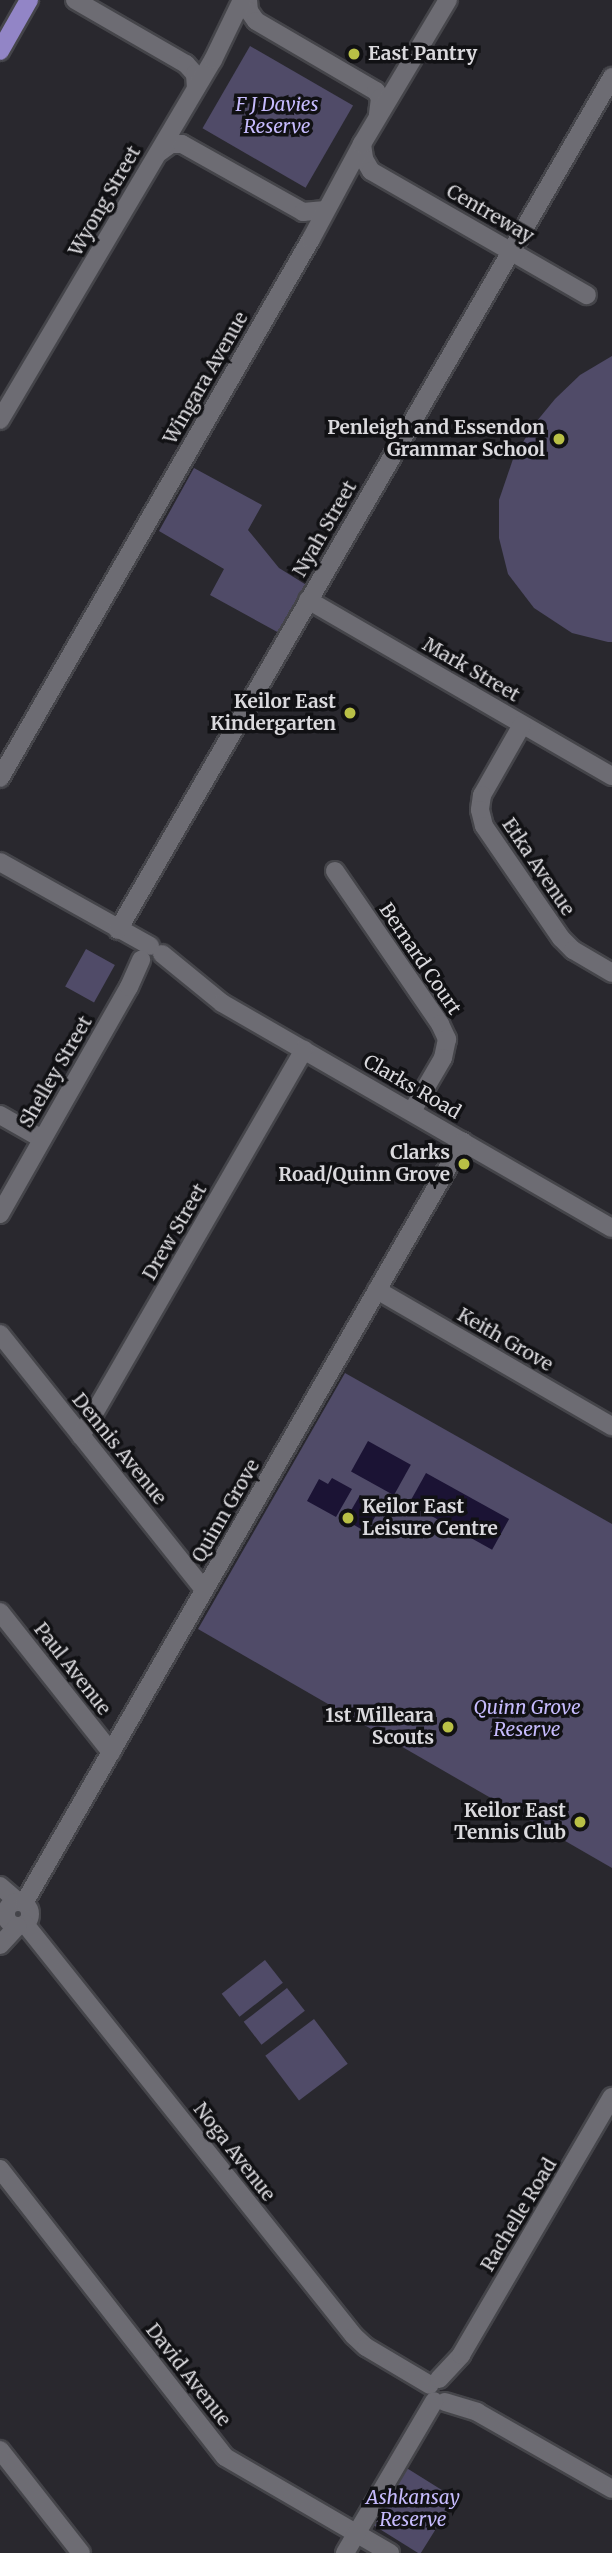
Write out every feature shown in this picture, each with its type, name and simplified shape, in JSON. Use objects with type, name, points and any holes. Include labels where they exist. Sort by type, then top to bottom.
[{"type":"main road","points":[[0,51],[29,0]]},
{"type":"street","points":[[75,0],[186,64],[195,74],[196,88]]},
{"type":"street","name":"Wyong Street","points":[[0,420],[213,60],[242,0]]},
{"type":"street","points":[[248,0],[249,11],[256,21],[376,91],[380,98],[378,115]]},
{"type":"street","name":"Wingara Avenue","points":[[0,778],[378,115],[448,0]]},
{"type":"street","points":[[230,28],[244,22],[256,21]]},
{"type":"street","points":[[186,64],[200,65],[213,60]]},
{"type":"street","points":[[376,91],[403,77]]},
{"type":"street","name":"Nyah Street","points":[[118,930],[612,77]]},
{"type":"street","points":[[177,121],[179,136],[188,147]]},
{"type":"street","points":[[155,158],[171,144],[188,147],[303,212],[324,210]]},
{"type":"street","points":[[345,176],[371,171],[364,159],[362,144]]},
{"type":"street","name":"Centreway","points":[[371,171],[587,295]]},
{"type":"street","points":[[303,212],[308,234],[303,250]]},
{"type":"street","name":"Mark Street","points":[[308,600],[612,776]]},
{"type":"street","name":"Etka Avenue","points":[[522,725],[482,795],[480,810],[484,826],[561,938],[573,950],[612,973]]},
{"type":"street","name":"Clarks Road","points":[[0,862],[118,930],[150,958],[193,981],[222,1003],[612,1228]]},
{"type":"street","name":"Bernard Court","points":[[335,871],[440,1024],[447,1039],[443,1058],[412,1111]]},
{"type":"street","name":"Shelley Street","points":[[0,1214],[129,987],[150,958]]},
{"type":"street","name":"Drew Street","points":[[81,1436],[304,1050]]},
{"type":"street","points":[[0,1115],[42,1139]]},
{"type":"street","name":"Quinn Grove","points":[[0,1942],[14,1910],[111,1752],[463,1141]]},
{"type":"street","name":"Keith Grove","points":[[377,1290],[612,1426]]},
{"type":"street","name":"Dennis Avenue","points":[[0,1334],[204,1590]]},
{"type":"street","name":"Paul Avenue","points":[[0,1612],[111,1752]]},
{"type":"street","name":"Noga Avenue","points":[[0,1886],[14,1910],[354,2336],[366,2347],[612,2489]]},
{"type":"street","name":"Rachelle Road","points":[[345,2553],[612,2097]]},
{"type":"street","name":"David Avenue","points":[[0,2169],[225,2457],[390,2553]]},
{"type":"street","points":[[0,2450],[81,2553]]},
{"type":"green space","name":"F J Davies Reserve","points":[[250,46],[353,106],[306,188],[203,128]]},
{"type":"green space","name":"Penleigh and Essendon Grammar School","points":[[612,356],[612,642],[608,642],[572,633],[534,608],[508,574],[499,538],[499,500],[513,459],[532,427],[580,375]]},
{"type":"green space","points":[[194,468],[262,505],[248,530],[279,568],[308,586],[281,634],[210,595],[224,569],[159,531]]},
{"type":"green space","points":[[86,949],[115,965],[94,1003],[65,987]]},
{"type":"green space","name":"Quinn Grove Reserve","points":[[345,1373],[612,1524],[612,1868],[198,1629]]},
{"type":"green space","points":[[265,1960],[283,1983],[240,2017],[222,1994]]},
{"type":"green space","points":[[287,1988],[305,2011],[262,2045],[244,2022]]},
{"type":"green space","points":[[314,2019],[348,2064],[299,2100],[265,2056]]},
{"type":"green space","name":"Ashkansay Reserve","points":[[405,2467],[455,2498],[421,2553],[370,2523]]},
{"type":"shaded area","points":[[368,1441],[411,1465],[394,1495],[351,1472]]},
{"type":"shaded area","points":[[426,1473],[509,1519],[492,1550],[409,1504]]},
{"type":"shaded area","points":[[332,1478],[352,1489],[336,1517],[307,1501],[319,1479],[328,1484]]},
{"type":"shaded area","points":[[360,1495],[381,1507],[366,1532],[346,1520]]},
{"type":"place","name":"East Pantry","points":[[354,54]]},
{"type":"place","name":"Penleigh and Essendon Grammar School","points":[[559,439]]},
{"type":"place","name":"Keilor East Kindergarten","points":[[350,713]]},
{"type":"place","name":"Clarks Road/Quinn Grove","points":[[464,1164]]},
{"type":"place","name":"Keilor East Leisure Centre","points":[[348,1518]]},
{"type":"place","name":"1st Milleara Scouts","points":[[448,1727]]},
{"type":"place","name":"Keilor East Tennis Club","points":[[580,1822]]}]
